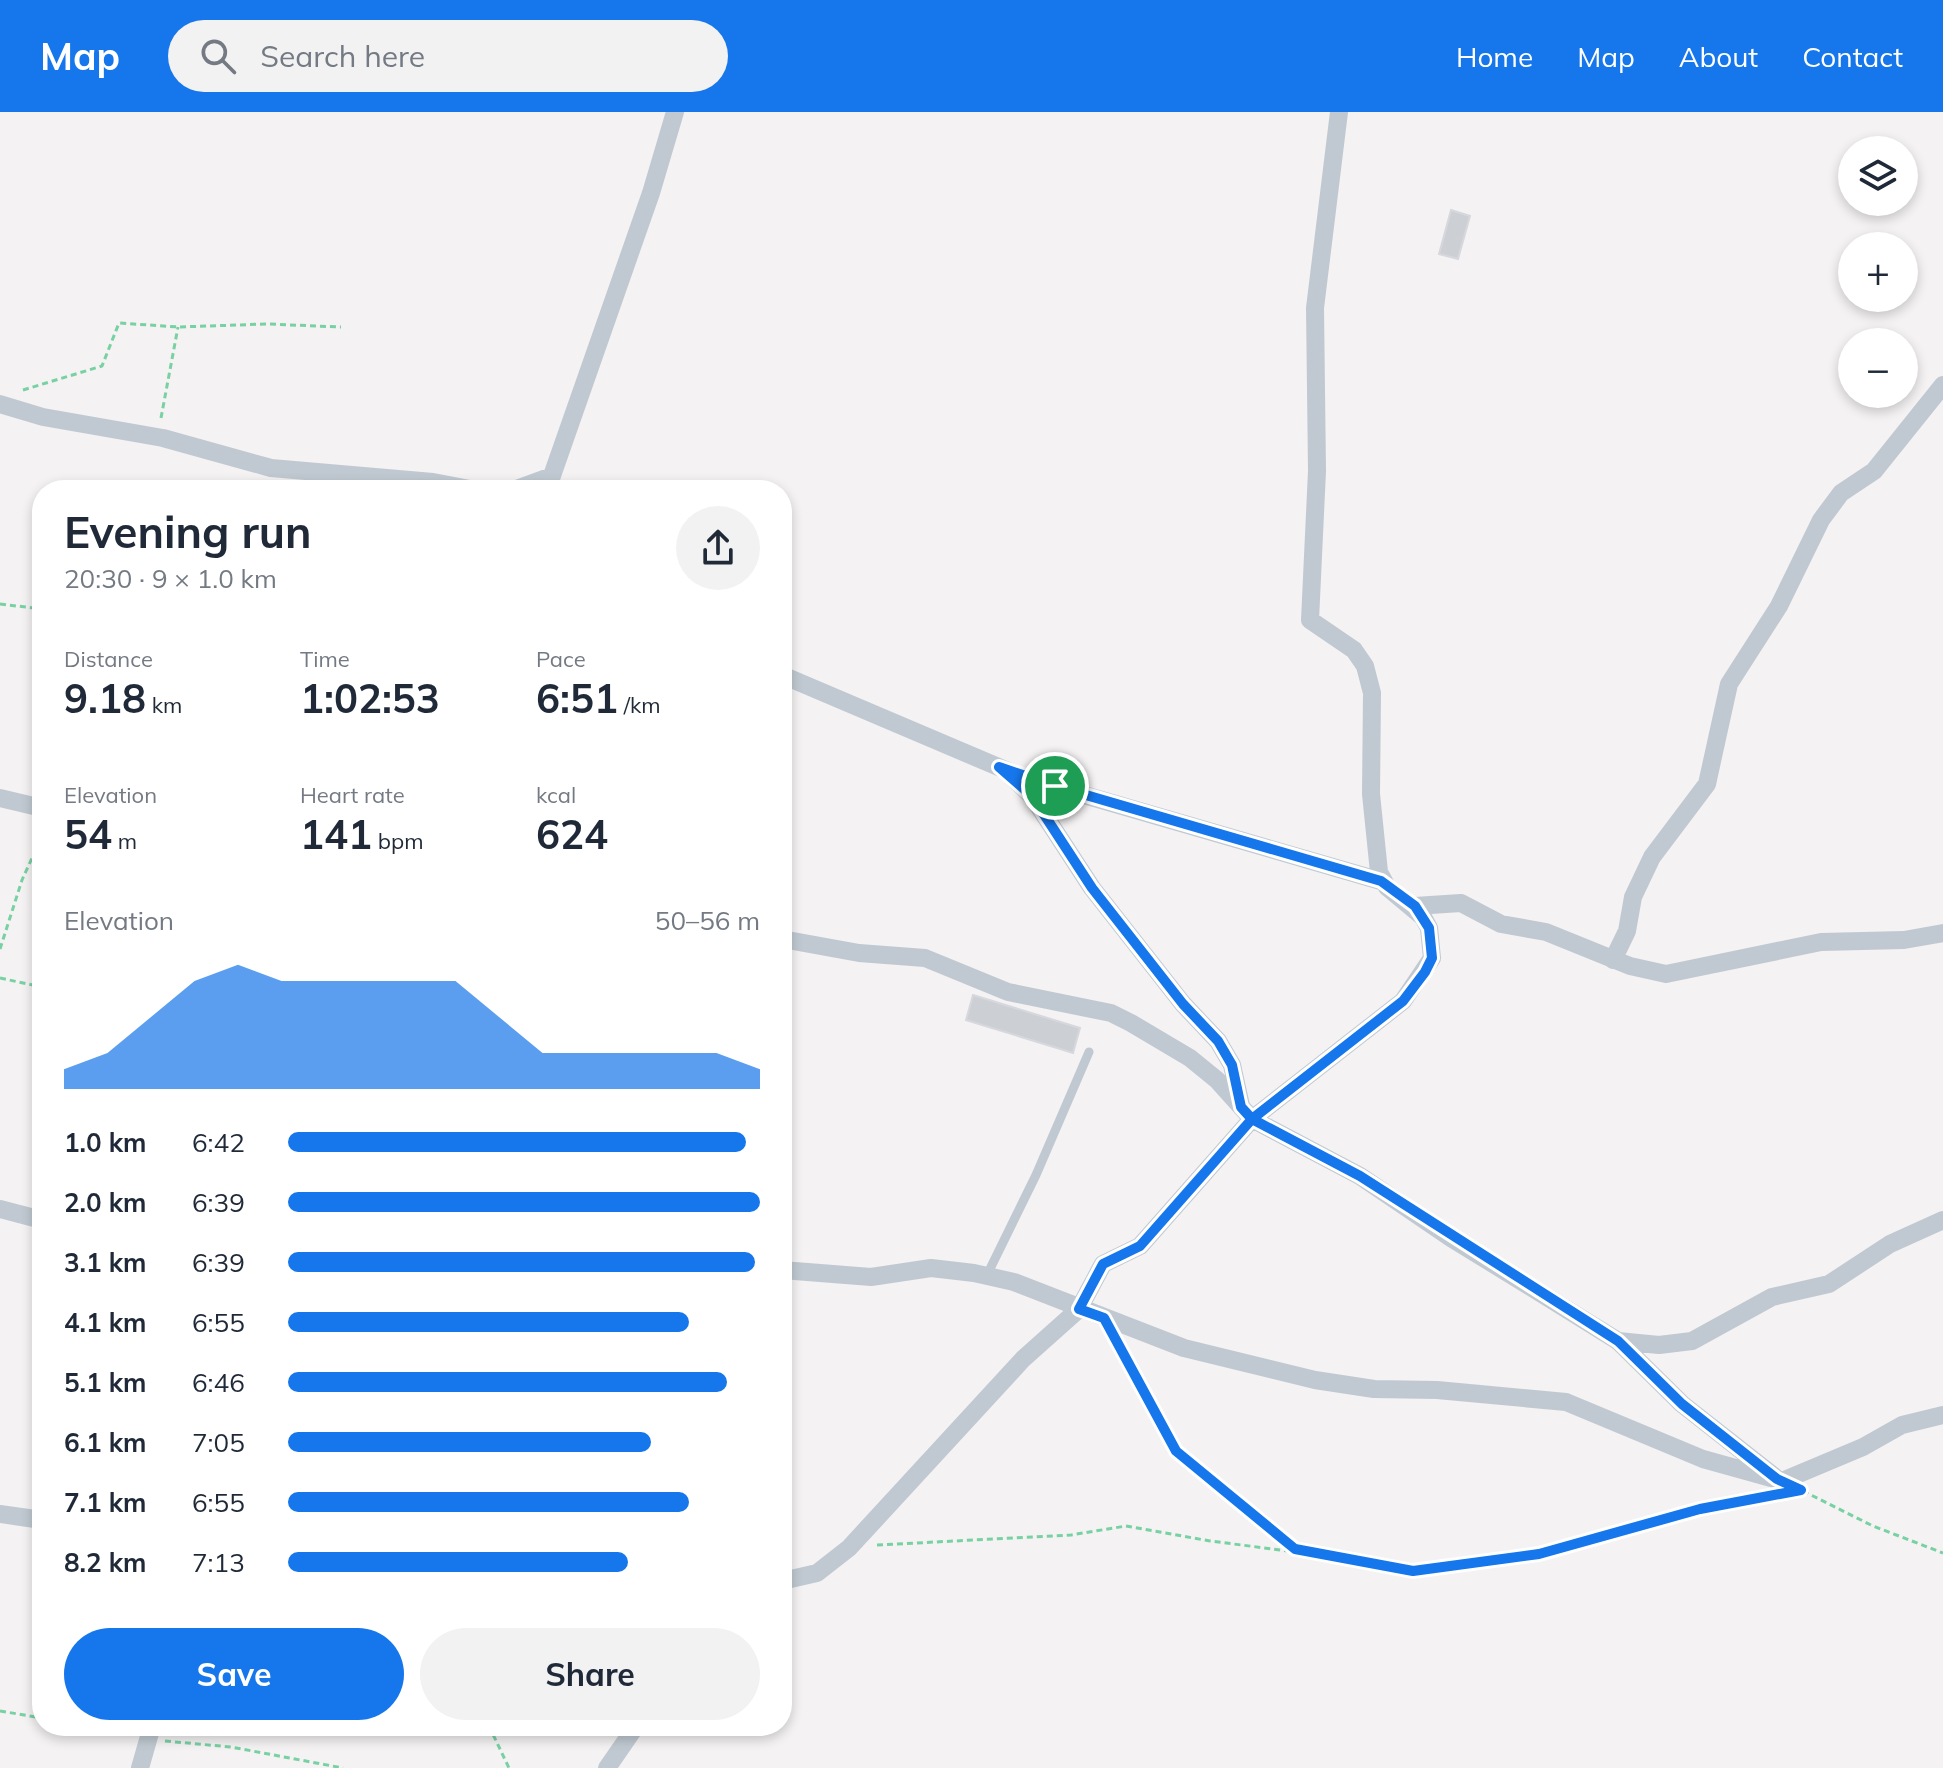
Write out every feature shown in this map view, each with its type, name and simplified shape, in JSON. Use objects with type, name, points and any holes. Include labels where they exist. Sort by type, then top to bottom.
[{"type":"street","points":[[551,480],[629,258],[675,112]]},
{"type":"street","points":[[1339,112],[1315,308],[1317,471],[1310,615],[1314,624],[1354,650],[1365,666],[1372,693],[1371,794],[1381,881]]},
{"type":"street","points":[[1613,960],[1627,931],[1633,897],[1652,857],[1707,784],[1729,684],[1779,606],[1821,520],[1841,493],[1874,471],[1943,385]]},
{"type":"street","points":[[7,398],[43,417],[163,438],[271,468],[410,480]]},
{"type":"street","points":[[792,679],[999,767],[1175,819],[1203,832],[1381,881],[1415,906],[1429,928],[1432,958],[1403,1001],[1246,1113],[1140,1246],[1103,1264],[1079,1309],[1023,1359],[849,1548],[817,1573],[792,1579]]},
{"type":"street","points":[[999,767],[1032,796],[1092,888],[1183,1004],[1218,1041],[1232,1065],[1246,1113]]},
{"type":"street","points":[[0,798],[32,806]]},
{"type":"street","points":[[1415,906],[1461,903],[1501,924],[1567,938],[1613,960],[1650,971],[1679,973],[1821,942],[1904,940],[1943,933]]},
{"type":"street","points":[[792,941],[859,953],[925,958],[1008,992],[1111,1013],[1190,1058],[1246,1113],[1360,1176],[1618,1341],[1682,1404],[1777,1485]]},
{"type":"street","points":[[0,1209],[32,1217]]},
{"type":"street","points":[[1618,1341],[1659,1345],[1686,1343],[1772,1297],[1829,1284],[1890,1244],[1943,1220]]},
{"type":"street","points":[[792,1271],[871,1277],[945,1267],[987,1275],[1014,1282],[1184,1348],[1315,1380],[1374,1389],[1437,1390],[1566,1402],[1703,1459],[1777,1485],[1863,1447],[1902,1425],[1943,1415]]},
{"type":"street","points":[[0,1514],[32,1519]]},
{"type":"street","points":[[140,1768],[149,1736]]},
{"type":"street","points":[[607,1768],[629,1736]]},
{"type":"lane","points":[[987,1275],[1036,1175],[1089,1052]]},
{"type":"path","points":[[7,398],[102,366],[119,323],[178,327],[267,324],[341,327]]},
{"type":"path","points":[[163,438],[161,415],[178,327]]},
{"type":"path","points":[[0,604],[32,608]]},
{"type":"path","points":[[0,949],[32,858]]},
{"type":"path","points":[[0,978],[32,985]]},
{"type":"path","points":[[1104,1318],[1176,1451],[1295,1549]]},
{"type":"path","points":[[849,1548],[1071,1535],[1126,1526],[1210,1541],[1295,1549],[1413,1571],[1539,1554],[1777,1485],[1943,1553]]},
{"type":"path","points":[[0,1711],[32,1716]]},
{"type":"path","points":[[162,1736],[343,1768]]},
{"type":"path","points":[[494,1736],[509,1768]]},
{"type":"building","points":[[1451,210],[1470,216],[1458,259],[1439,254]]},
{"type":"building","points":[[973,995],[1080,1028],[1073,1053],[966,1020]]},
{"type":"route","points":[[1055,786],[999,767],[1032,796],[1092,888],[1183,1004],[1218,1041],[1232,1065],[1241,1107],[1252,1119],[1135,1251],[1116,1256],[1103,1264],[1079,1309],[1104,1318],[1176,1451],[1234,1495],[1295,1549],[1413,1571],[1539,1554],[1700,1509],[1801,1490],[1777,1479],[1682,1404],[1618,1341],[1451,1238],[1360,1176],[1252,1119],[1403,1001],[1432,958],[1429,928],[1415,906],[1381,881],[1288,852],[1203,832],[1175,819],[1055,786]]}]
